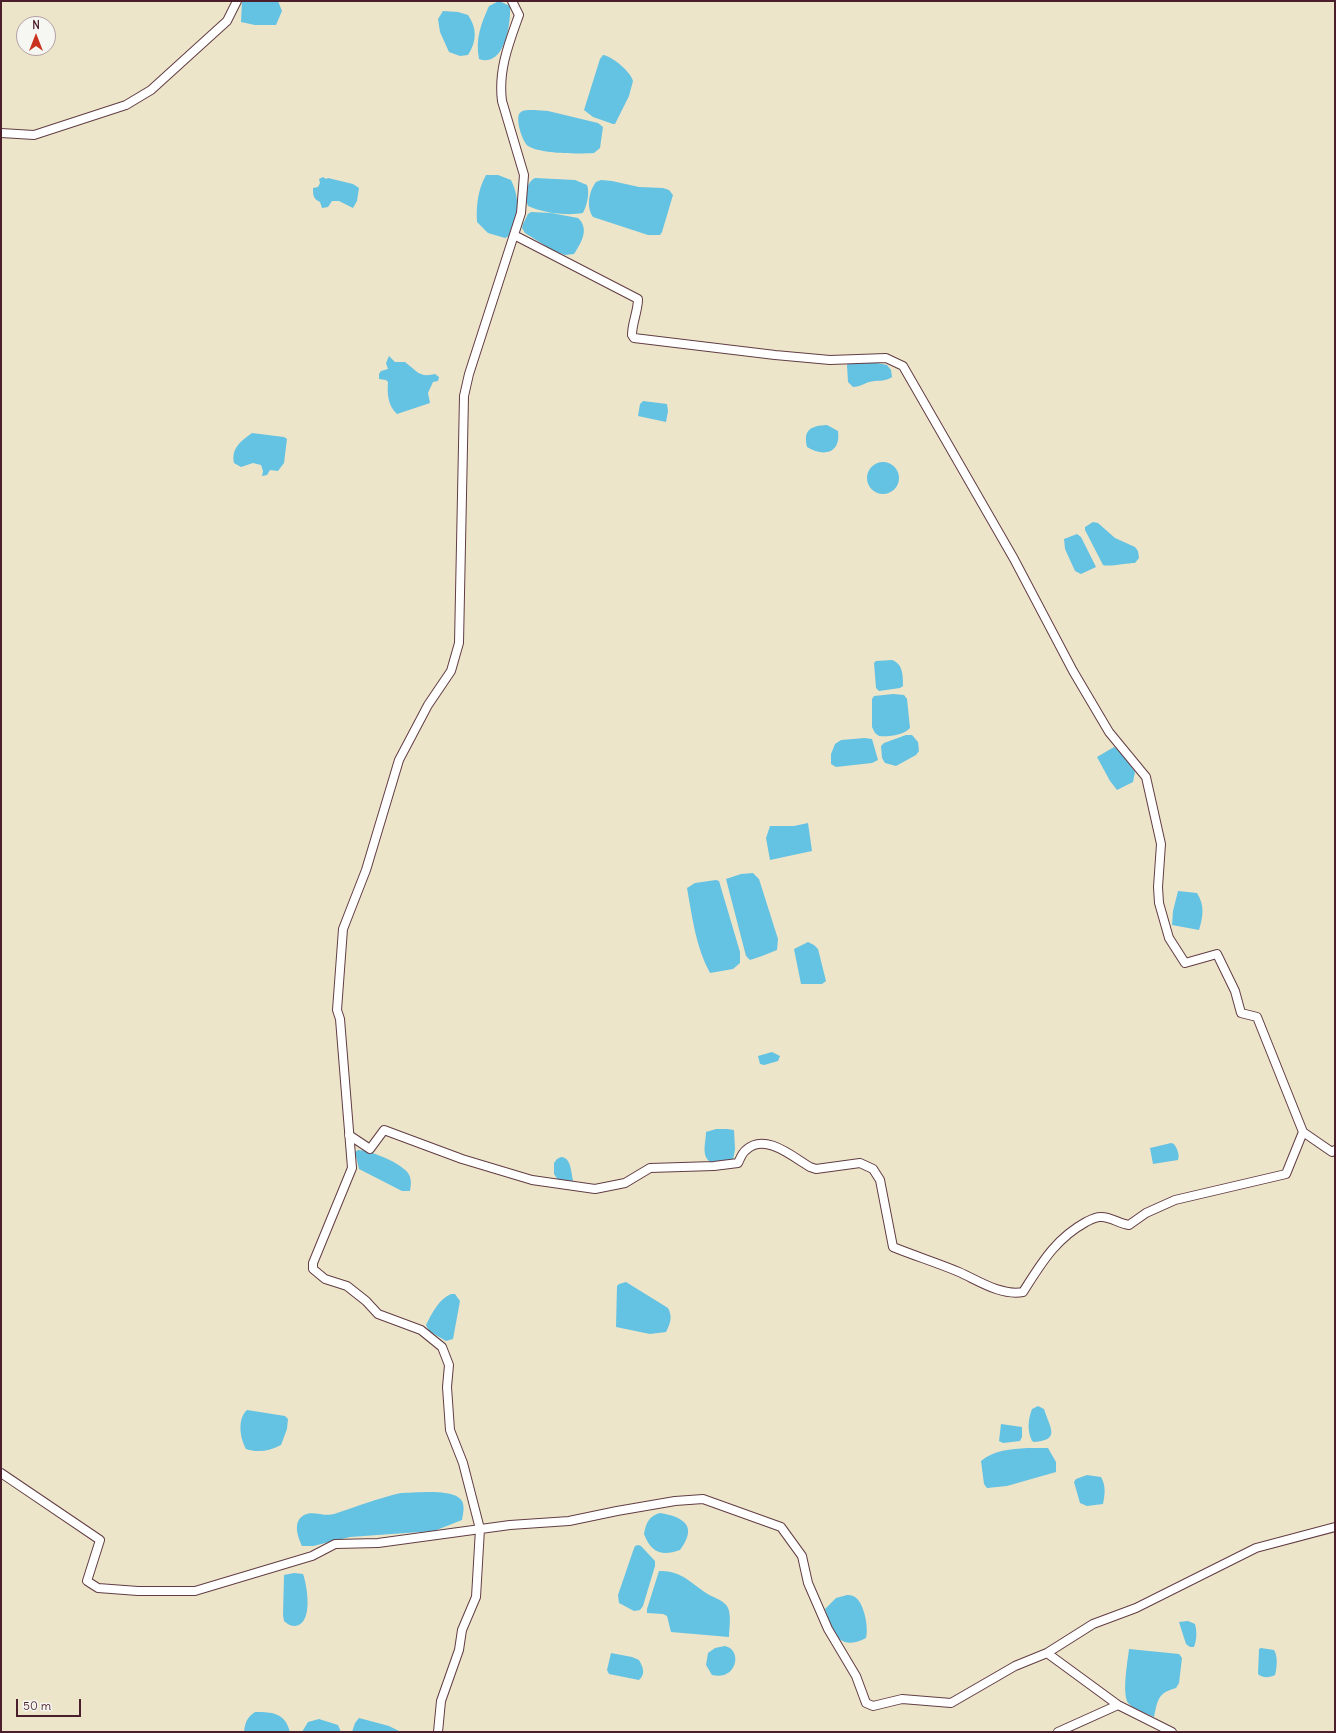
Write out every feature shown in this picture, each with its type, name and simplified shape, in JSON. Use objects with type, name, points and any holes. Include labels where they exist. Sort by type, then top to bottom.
[{"type":"street","points":[[1,133],[34,135],[126,105],[151,90],[227,21],[237,1]]},
{"type":"street","points":[[438,1732],[441,1701],[459,1650],[462,1630],[476,1598],[480,1529],[463,1463],[450,1430],[447,1387],[448,1365],[442,1347],[421,1330],[378,1314],[366,1301],[347,1286],[325,1279],[313,1269],[313,1263],[352,1168],[340,1019],[337,1010],[343,929],[366,870],[399,760],[428,705],[451,671],[459,643],[464,396],[469,374],[521,214],[524,175],[502,101],[501,89],[501,78],[506,53],[519,15],[512,1]]},
{"type":"street","points":[[514,235],[638,299],[633,324],[632,335],[634,338],[822,359],[886,358],[903,366],[1014,559],[1073,671],[1110,732],[1146,777],[1161,844],[1158,887],[1159,903],[1169,938],[1185,963],[1217,954],[1235,991],[1241,1013],[1257,1017],[1303,1132],[1332,1152],[1335,1150]]},
{"type":"street","points":[[349,1135],[370,1149],[384,1130],[462,1159],[532,1180],[595,1189],[625,1183],[650,1168],[714,1166],[738,1163],[746,1150],[764,1143],[774,1146],[816,1169],[860,1163],[873,1169],[880,1180],[893,1247],[1013,1294],[1023,1292],[1048,1253],[1060,1241],[1071,1232],[1091,1220],[1099,1217],[1108,1218],[1129,1225],[1146,1213],[1175,1200],[1286,1174],[1303,1132]]},
{"type":"street","points":[[1,1473],[100,1540],[87,1581],[98,1588],[138,1591],[195,1591],[312,1556],[335,1544],[378,1542],[480,1529],[569,1521],[675,1501],[702,1499],[781,1527],[802,1556],[808,1583],[828,1630],[856,1676],[866,1703],[869,1706],[902,1699],[951,1703],[1015,1666],[1047,1653],[1093,1624],[1136,1608],[1256,1548],[1335,1527]]},
{"type":"street","points":[[1047,1653],[1118,1705],[1172,1732]]},
{"type":"street","points":[[1058,1732],[1118,1705]]},
{"type":"water","points":[[242,1],[278,1],[282,11],[276,25],[255,25],[241,22]]},
{"type":"water","points":[[499,1],[510,6],[509,23],[505,42],[495,57],[488,60],[479,59],[478,38],[481,25],[489,6]]},
{"type":"water","points":[[443,11],[458,12],[468,15],[471,20],[475,35],[473,45],[468,55],[460,56],[449,52],[440,32],[438,19]]},
{"type":"water","points":[[603,55],[611,58],[621,65],[632,77],[633,81],[629,96],[615,124],[593,117],[584,110],[600,59]]},
{"type":"water","points":[[522,111],[548,111],[598,123],[603,127],[600,148],[594,153],[570,153],[542,151],[528,146],[522,136],[518,117]]},
{"type":"water","points":[[486,175],[498,175],[511,180],[516,194],[517,208],[515,220],[511,235],[505,238],[488,233],[477,222],[478,198]]},
{"type":"water","points":[[323,177],[326,179],[328,178],[353,184],[359,188],[357,201],[353,208],[339,201],[332,201],[328,207],[322,208],[320,202],[316,200],[314,196],[313,188],[318,187],[320,183],[319,179]]},
{"type":"water","points":[[535,178],[575,180],[587,185],[588,199],[583,213],[555,213],[528,206],[526,199],[527,190],[529,183]]},
{"type":"water","points":[[601,180],[639,187],[663,188],[669,190],[673,195],[660,235],[648,235],[593,217],[589,204],[590,194],[596,182]]},
{"type":"water","points":[[531,212],[551,213],[578,218],[582,222],[584,231],[582,241],[574,254],[565,255],[552,250],[525,233],[522,228],[523,224],[528,214]]},
{"type":"water","points":[[389,356],[395,362],[405,362],[418,373],[425,375],[435,374],[439,377],[438,381],[433,382],[428,393],[430,403],[397,414],[394,411],[389,400],[388,382],[386,380],[379,379],[379,374],[381,371],[388,369],[386,363]]},
{"type":"water","points":[[867,361],[887,365],[891,370],[892,377],[887,380],[869,382],[853,387],[848,382],[847,365],[849,362]]},
{"type":"water","points":[[643,401],[667,404],[668,411],[666,422],[638,416],[640,404]]},
{"type":"water","points":[[827,425],[838,431],[837,445],[834,449],[819,452],[807,447],[807,432],[817,426]]},
{"type":"water","points":[[252,433],[284,437],[287,439],[284,463],[278,471],[270,470],[267,475],[262,476],[263,471],[261,465],[253,463],[241,467],[234,463],[233,458],[235,449]]},
{"type":"water","points":[[883,462],[894,467],[899,478],[894,489],[883,494],[872,489],[867,478],[872,467]]},
{"type":"water","points":[[1093,522],[1098,523],[1115,538],[1135,547],[1138,551],[1139,558],[1135,563],[1109,566],[1103,565],[1085,530],[1085,527]]},
{"type":"water","points":[[1077,534],[1081,537],[1096,567],[1081,574],[1075,571],[1065,549],[1064,539]]},
{"type":"water","points":[[892,660],[900,667],[903,686],[900,688],[879,691],[876,688],[874,663],[876,661]]},
{"type":"water","points":[[893,694],[904,695],[907,699],[910,728],[896,735],[879,736],[875,733],[872,727],[872,699],[874,696]]},
{"type":"water","points":[[906,735],[912,735],[918,742],[919,751],[916,755],[896,766],[885,763],[882,758],[881,746],[884,743]]},
{"type":"water","points":[[865,738],[872,739],[878,760],[872,763],[836,767],[831,764],[831,754],[835,744],[841,740]]},
{"type":"water","points":[[1114,747],[1120,751],[1135,772],[1133,782],[1117,790],[1110,781],[1097,757]]},
{"type":"water","points":[[808,823],[812,851],[770,860],[766,838],[770,826],[794,826]]},
{"type":"water","points":[[753,873],[759,879],[778,939],[777,950],[750,960],[746,956],[726,879],[741,874]]},
{"type":"water","points":[[716,880],[719,881],[740,952],[740,963],[733,969],[710,973],[698,943],[687,888],[695,883]]},
{"type":"water","points":[[1178,891],[1197,893],[1200,898],[1202,920],[1199,930],[1172,925],[1173,911]]},
{"type":"water","points":[[808,942],[818,949],[826,981],[822,984],[801,984],[794,949]]},
{"type":"water","points":[[772,1052],[780,1056],[778,1061],[764,1065],[760,1064],[758,1056]]},
{"type":"water","points":[[716,1129],[734,1130],[735,1149],[733,1160],[710,1162],[707,1159],[705,1152],[706,1132]]},
{"type":"water","points":[[1171,1143],[1174,1144],[1177,1150],[1179,1156],[1178,1160],[1153,1164],[1150,1148]]},
{"type":"water","points":[[358,1150],[370,1152],[399,1165],[408,1173],[411,1184],[410,1191],[402,1191],[359,1169],[355,1152]]},
{"type":"water","points":[[561,1157],[567,1159],[569,1162],[573,1180],[571,1183],[558,1180],[554,1174],[554,1163]]},
{"type":"water","points":[[626,1282],[668,1308],[670,1320],[666,1332],[650,1334],[616,1327],[617,1286]]},
{"type":"water","points":[[451,1294],[455,1294],[460,1301],[453,1339],[446,1341],[429,1331],[426,1325],[439,1303]]},
{"type":"water","points":[[1038,1406],[1044,1409],[1051,1427],[1051,1436],[1048,1439],[1034,1442],[1032,1441],[1029,1433],[1029,1421],[1032,1409]]},
{"type":"water","points":[[247,1410],[285,1416],[288,1419],[287,1429],[281,1445],[264,1451],[246,1449],[242,1440],[240,1429],[242,1418]]},
{"type":"water","points":[[1001,1424],[1022,1427],[1022,1437],[1020,1441],[1003,1443],[999,1441]]},
{"type":"water","points":[[1027,1448],[1048,1448],[1056,1462],[1056,1472],[1007,1486],[987,1488],[984,1484],[981,1461],[997,1452]]},
{"type":"water","points":[[1087,1475],[1101,1477],[1105,1490],[1103,1504],[1087,1506],[1080,1503],[1074,1482],[1076,1479]]},
{"type":"water","points":[[434,1492],[451,1494],[458,1497],[462,1501],[464,1510],[462,1520],[434,1531],[350,1537],[313,1546],[302,1546],[297,1526],[300,1518],[304,1515],[311,1513],[330,1515],[401,1493]]},
{"type":"water","points":[[660,1513],[676,1517],[686,1524],[688,1535],[680,1550],[662,1553],[653,1549],[647,1540],[644,1534],[647,1523],[653,1516]]},
{"type":"water","points":[[635,1546],[641,1546],[655,1561],[655,1566],[643,1606],[640,1610],[634,1611],[619,1603],[618,1595]]},
{"type":"water","points":[[659,1571],[673,1572],[679,1575],[725,1604],[729,1609],[729,1637],[671,1632],[667,1616],[663,1614],[647,1613]]},
{"type":"water","points":[[294,1573],[303,1574],[308,1603],[305,1619],[301,1624],[295,1626],[285,1622],[283,1615],[284,1575]]},
{"type":"water","points":[[847,1595],[853,1596],[860,1603],[865,1615],[867,1628],[866,1638],[848,1643],[842,1641],[838,1637],[825,1609],[836,1598]]},
{"type":"water","points":[[1188,1621],[1195,1624],[1196,1641],[1194,1647],[1190,1647],[1186,1644],[1179,1622]]},
{"type":"water","points":[[725,1646],[731,1649],[734,1653],[735,1664],[732,1670],[727,1674],[720,1676],[712,1675],[706,1665],[708,1653],[715,1648]]},
{"type":"water","points":[[1129,1649],[1179,1654],[1182,1658],[1179,1683],[1176,1688],[1162,1695],[1158,1701],[1154,1717],[1134,1708],[1127,1700],[1125,1686]]},
{"type":"water","points":[[1259,1649],[1274,1650],[1277,1662],[1275,1675],[1266,1677],[1258,1674]]},
{"type":"water","points":[[611,1653],[632,1657],[639,1660],[643,1670],[643,1675],[641,1678],[639,1680],[609,1674],[607,1670]]},
{"type":"water","points":[[255,1712],[273,1713],[281,1717],[288,1726],[290,1732],[244,1732],[247,1720]]},
{"type":"water","points":[[359,1718],[389,1726],[401,1732],[352,1732],[355,1723]]},
{"type":"water","points":[[319,1719],[338,1725],[341,1732],[302,1732],[308,1722]]}]
